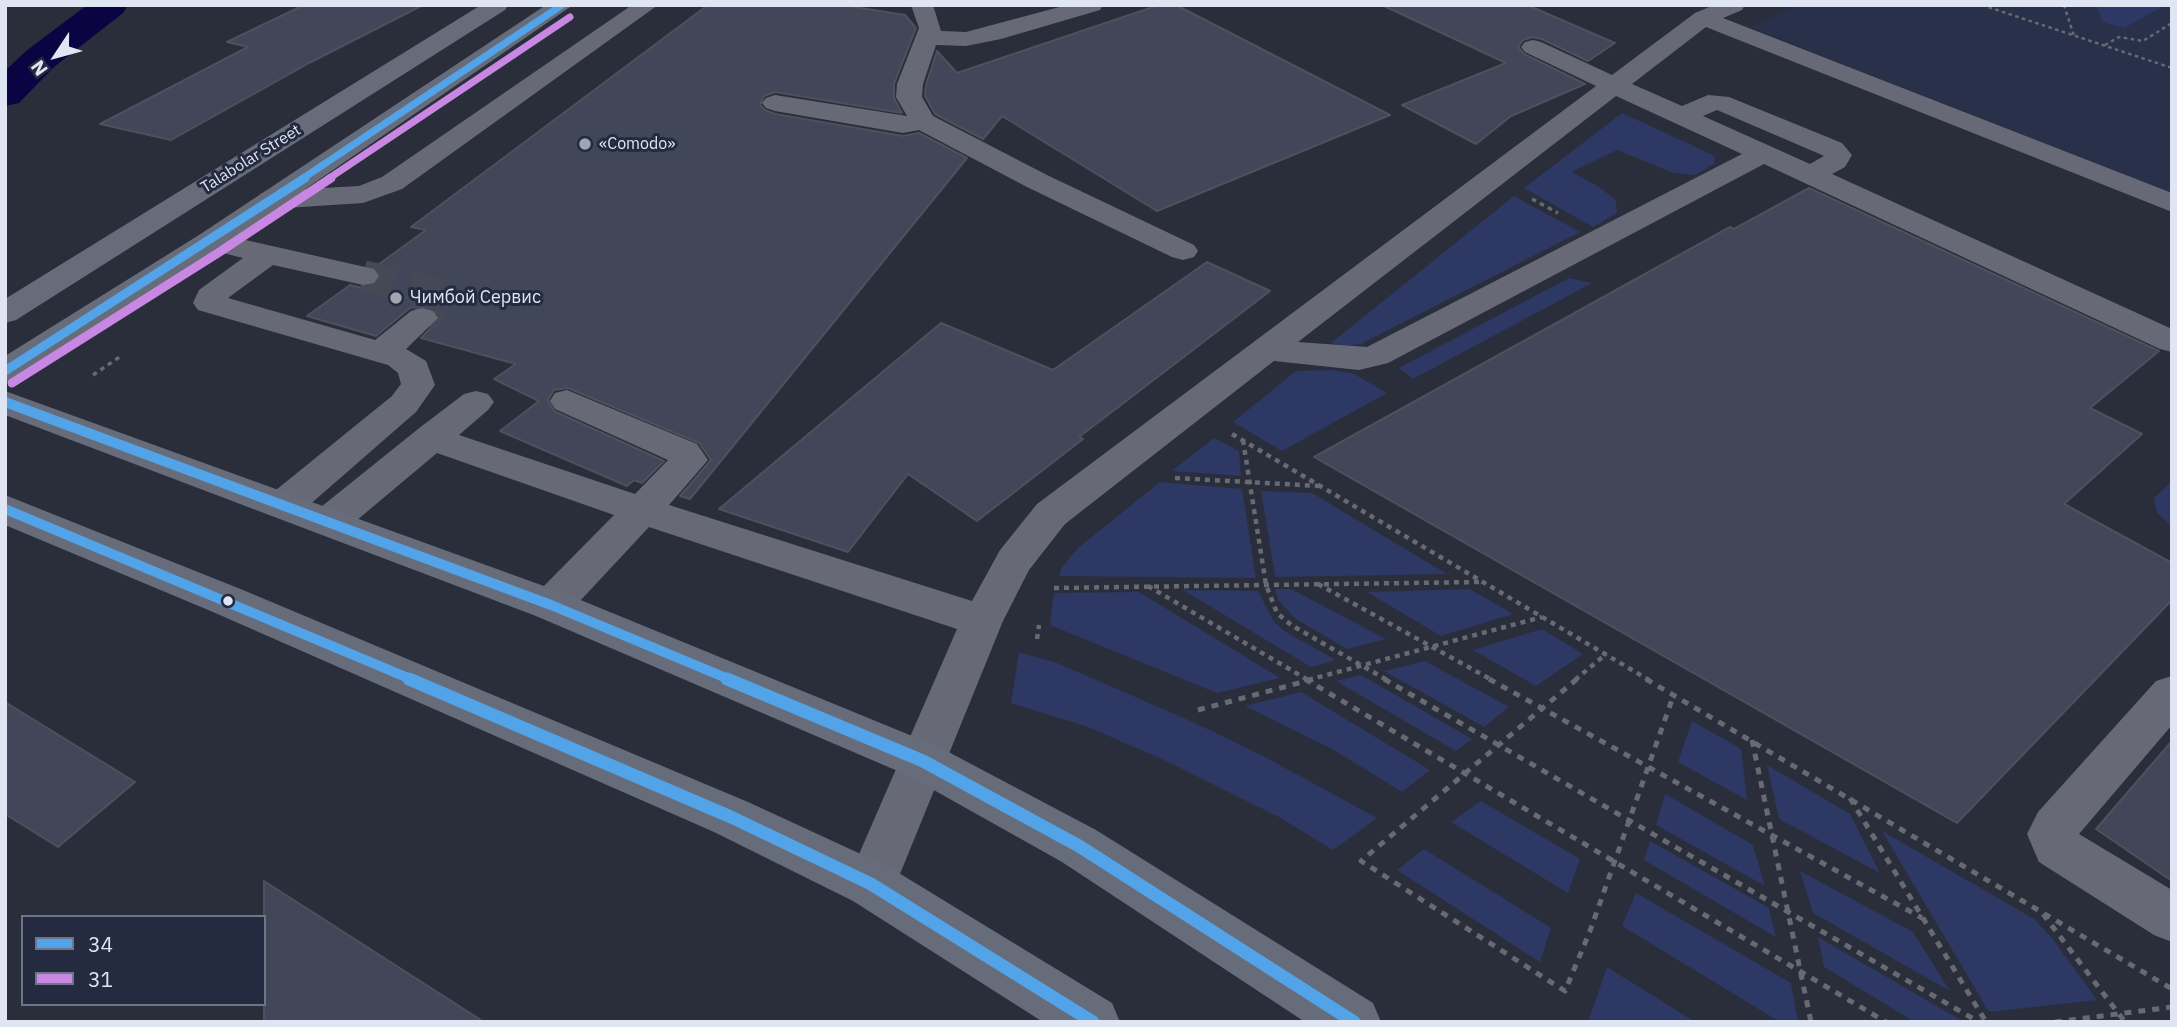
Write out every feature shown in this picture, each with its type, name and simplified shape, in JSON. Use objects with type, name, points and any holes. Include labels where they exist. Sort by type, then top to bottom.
[{"type":"main road","name":"Talabolar Street","points":[[5,313],[497,5]]},
{"type":"main road","points":[[5,371],[210,241],[562,5]]},
{"type":"main road","points":[[5,402],[551,605],[923,761],[1079,846],[1354,1022]]},
{"type":"main road","points":[[5,509],[253,611],[731,817],[871,884],[1093,1022]]},
{"type":"lane","points":[[270,200],[363,194],[392,183],[647,5]]},
{"type":"lane","points":[[922,5],[931,28],[909,84],[909,97],[923,121],[1027,176],[1183,251]]},
{"type":"lane","points":[[928,38],[966,38],[1001,33],[1092,5]]},
{"type":"lane","points":[[871,884],[982,621],[1014,561],[1051,514],[1703,18],[1734,5]]},
{"type":"lane","points":[[1703,18],[2172,204]]},
{"type":"lane","points":[[1533,47],[2172,342]]},
{"type":"lane","points":[[1682,116],[1708,103],[1720,102],[1832,149],[1838,155],[1835,160],[1811,174]]},
{"type":"lane","points":[[775,103],[903,125],[923,121]]},
{"type":"lane","points":[[1269,350],[1359,359],[1376,356],[1764,153]]},
{"type":"lane","points":[[210,241],[363,276]]},
{"type":"lane","points":[[269,253],[210,297],[209,303],[400,358],[414,369],[418,385],[404,404],[285,504]]},
{"type":"lane","points":[[382,352],[422,318]]},
{"type":"lane","points":[[551,605],[690,460],[684,453],[567,401]]},
{"type":"lane","points":[[330,521],[476,402]]},
{"type":"lane","points":[[431,438],[643,511],[982,621]]},
{"type":"lane","points":[[2172,694],[2051,834],[2056,846],[2172,918]]},
{"type":"path","points":[[1982,5],[2172,68]]},
{"type":"path","points":[[2064,5],[2074,36]]},
{"type":"path","points":[[2105,46],[2119,37],[2143,41],[2172,23]]},
{"type":"path","points":[[93,374],[121,356]]},
{"type":"path","points":[[1225,429],[2172,989]]},
{"type":"path","points":[[1242,439],[1266,584],[1277,613],[1362,666],[1979,1022]]},
{"type":"path","points":[[1166,477],[1321,486]]},
{"type":"path","points":[[1043,588],[1483,582]]},
{"type":"path","points":[[1318,584],[1922,918]]},
{"type":"path","points":[[1148,586],[1886,1022]]},
{"type":"path","points":[[1198,709],[1543,617]]},
{"type":"path","points":[[1606,654],[1361,861],[1565,991],[1615,861],[1674,694]]},
{"type":"path","points":[[1752,740],[1811,1022]]},
{"type":"path","points":[[1850,798],[1986,1022]]},
{"type":"path","points":[[2040,911],[2124,1022]]},
{"type":"path","points":[[2055,1022],[2172,1007]]},
{"type":"shaded area","points":[[1799,5],[2172,5],[2172,193],[1750,27]]},
{"type":"shaded area","points":[[2096,5],[2166,5],[2124,28],[2103,22]]},
{"type":"shaded area","points":[[1622,113],[1715,156],[1714,164],[1695,175],[1674,173],[1617,150],[1572,172],[1616,200],[1617,213],[1593,227],[1524,188]]},
{"type":"shaded area","points":[[1514,196],[1580,232],[1361,344],[1346,346],[1331,343]]},
{"type":"shaded area","points":[[1569,278],[1592,283],[1413,379],[1399,368]]},
{"type":"shaded area","points":[[1333,370],[1354,374],[1387,393],[1282,451],[1233,422],[1296,371]]},
{"type":"shaded area","points":[[1214,438],[1239,451],[1241,476],[1172,471]]},
{"type":"shaded area","points":[[2172,481],[2172,526],[2157,513],[2154,498]]},
{"type":"shaded area","points":[[1160,482],[1242,489],[1256,578],[1059,576],[1062,567],[1078,548]]},
{"type":"shaded area","points":[[1261,491],[1312,493],[1447,574],[1275,577]]},
{"type":"shaded area","points":[[1275,589],[1291,589],[1386,639],[1347,649],[1296,619],[1278,600]]},
{"type":"shaded area","points":[[1470,589],[1513,614],[1441,636],[1367,592]]},
{"type":"shaded area","points":[[1183,590],[1258,591],[1274,622],[1286,632],[1336,660],[1311,667]]},
{"type":"shaded area","points":[[1139,592],[1280,678],[1217,693],[1050,625],[1054,593]]},
{"type":"shaded area","points":[[1542,629],[1583,654],[1536,686],[1473,650]]},
{"type":"shaded area","points":[[1019,652],[1057,663],[1193,722],[1263,756],[1377,818],[1333,850],[1279,817],[1164,760],[1088,727],[1011,703]]},
{"type":"shaded area","points":[[1425,661],[1509,707],[1484,727],[1384,671]]},
{"type":"shaded area","points":[[1361,675],[1472,739],[1456,751],[1336,681]]},
{"type":"shaded area","points":[[1301,692],[1430,770],[1402,792],[1334,750],[1245,706]]},
{"type":"shaded area","points":[[1692,721],[1741,749],[1747,800],[1678,762]]},
{"type":"shaded area","points":[[1767,765],[1850,814],[1880,873],[1779,819]]},
{"type":"shaded area","points":[[1665,794],[1753,845],[1765,886],[1656,825]]},
{"type":"shaded area","points":[[1481,801],[1580,859],[1568,893],[1451,822]]},
{"type":"shaded area","points":[[1882,831],[2034,919],[2052,938],[2097,1000],[1989,1012]]},
{"type":"shaded area","points":[[1650,841],[1769,908],[1776,937],[1644,860]]},
{"type":"shaded area","points":[[1424,849],[1551,928],[1540,962],[1397,870]]},
{"type":"shaded area","points":[[1800,871],[1913,932],[1950,991],[1813,913]]},
{"type":"shaded area","points":[[1636,893],[1791,983],[1798,1022],[1780,1022],[1622,926]]},
{"type":"shaded area","points":[[1818,937],[1964,1022],[1915,1022],[1824,967]]},
{"type":"shaded area","points":[[1607,967],[1695,1022],[1594,1022],[1589,1019]]},
{"type":"building","points":[[304,5],[423,5],[311,62],[171,140],[100,124],[248,47],[227,42]]},
{"type":"building","points":[[708,5],[842,5],[905,15],[916,28],[894,84],[894,98],[902,113],[775,92],[764,96],[760,105],[775,114],[903,136],[919,133],[967,158],[690,499],[680,496],[711,460],[699,443],[568,388],[554,390],[548,400],[554,411],[664,461],[642,483],[634,480],[627,486],[500,431],[539,401],[494,379],[516,364],[421,338],[441,318],[434,308],[423,305],[410,308],[376,336],[307,316],[350,285],[363,288],[376,285],[382,276],[375,267],[426,230],[411,227]]},
{"type":"building","points":[[1159,5],[1176,5],[1390,115],[1157,211],[1002,116],[983,139],[935,114],[925,96],[937,51],[957,73]]},
{"type":"building","points":[[1382,5],[1527,5],[1615,43],[1588,61],[1542,39],[1532,37],[1523,40],[1518,47],[1524,54],[1585,84],[1511,116],[1476,144],[1402,105],[1506,63]]},
{"type":"building","points":[[1809,188],[2159,351],[2090,408],[2142,434],[2064,504],[2172,563],[2172,600],[1957,823],[1314,457],[1730,227],[1734,229]]},
{"type":"building","points":[[1207,262],[1270,291],[1079,437],[1083,439],[977,521],[908,474],[848,552],[719,509],[941,323],[1053,370]]},
{"type":"building","points":[[5,702],[135,782],[58,847],[5,814]]},
{"type":"building","points":[[2172,741],[2172,881],[2096,829]]},
{"type":"building","points":[[264,881],[484,1022],[264,1022]]},
{"type":"waterway","points":[[5,94],[40,59],[110,5]]},
{"type":"tunnel","points":[[363,276],[443,295],[443,300],[422,318]]},
{"type":"transit line","name":"34","points":[[5,371],[210,241],[562,5]]},
{"type":"transit line","name":"31","points":[[12,383],[218,253],[570,17]]},
{"type":"transit line","name":"34","points":[[5,402],[551,605],[923,761],[1079,846],[1354,1022]]},
{"type":"transit line","name":"34","points":[[5,509],[228,601],[731,817],[871,884],[1093,1022]]},
{"type":"place","name":"«Comodo»","points":[[585,144]]},
{"type":"place","name":"Чимбой Сервис","points":[[396,298]]}]
